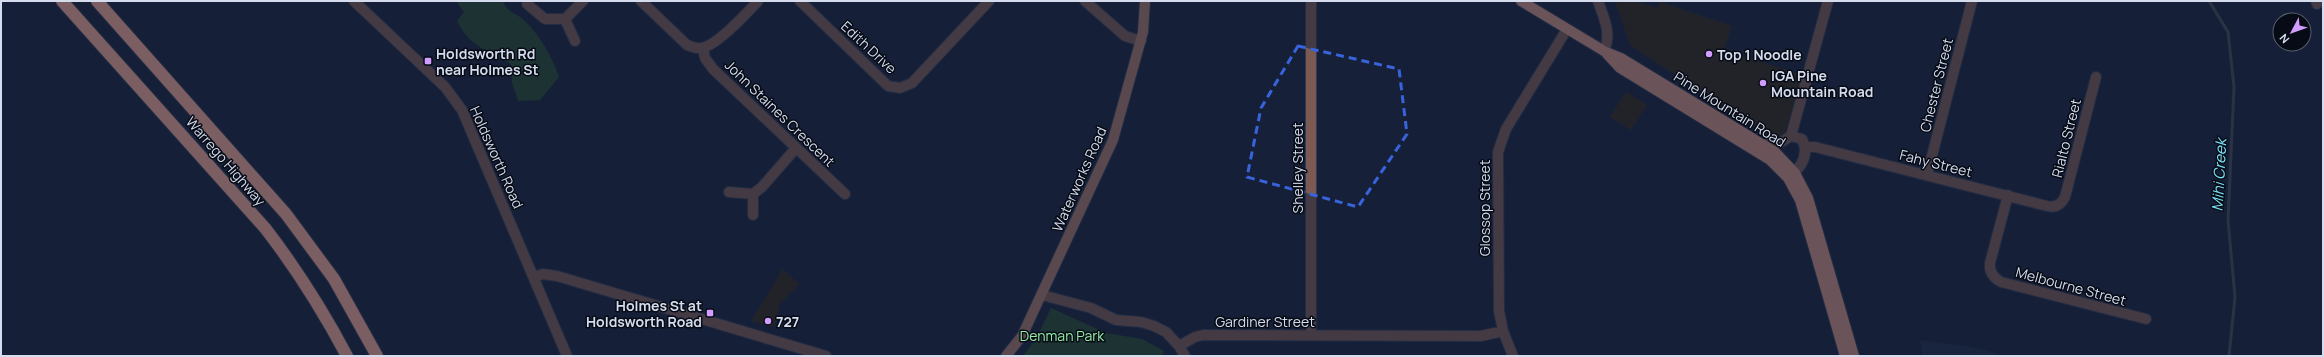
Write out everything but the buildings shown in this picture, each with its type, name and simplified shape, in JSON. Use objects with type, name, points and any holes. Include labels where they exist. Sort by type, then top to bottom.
[{"type":"highway","name":"Warrego Highway","points":[[62,1],[265,228],[318,304],[347,356]]},
{"type":"highway","name":"Warrego Highway","points":[[97,1],[286,214],[334,280],[377,356]]},
{"type":"main road","name":"Waterworks Road","points":[[1006,356],[1018,342],[1042,295],[1111,146],[1141,41],[1145,1]]},
{"type":"main road","name":"Pine Mountain Road","points":[[1521,1],[1604,51],[1621,58],[1764,144],[1773,156],[1804,188],[1812,210],[1854,356]]},
{"type":"main road","name":"Pine Mountain Road","points":[[1604,51],[1620,68],[1773,156]]},
{"type":"main road","name":"Pine Mountain Road","points":[[1792,176],[1805,213],[1845,356]]},
{"type":"street","name":"Holdsworth Road","points":[[354,1],[440,82],[456,101],[465,115],[568,356]]},
{"type":"street","points":[[527,4],[545,19],[565,19],[583,1]]},
{"type":"street","points":[[641,1],[687,44],[695,48],[703,48],[736,23],[758,1]]},
{"type":"street","name":"Edith Drive","points":[[800,1],[888,86],[900,88],[912,83],[989,1]]},
{"type":"street","points":[[1085,1],[1125,36],[1141,41]]},
{"type":"street","name":"Shelley Street","points":[[1311,1],[1311,335]]},
{"type":"street","points":[[1598,1],[1608,31],[1609,41],[1604,51]]},
{"type":"street","points":[[1764,144],[1775,146],[1791,136],[1828,1]]},
{"type":"street","name":"Chester Street","points":[[1927,175],[1972,1]]},
{"type":"street","points":[[565,19],[575,41]]},
{"type":"street","name":"Glossop Street","points":[[1512,356],[1503,331],[1499,311],[1498,152],[1506,129],[1567,29]]},
{"type":"street","name":"John Staines Crescent","points":[[703,48],[705,58],[713,70],[845,194]]},
{"type":"street","name":"Rialto Street","points":[[2059,205],[2065,197],[2096,77]]},
{"type":"street","points":[[1791,136],[1802,139],[1806,147],[1803,163],[1792,176]]},
{"type":"street","points":[[1773,156],[1782,143]]},
{"type":"street","name":"Fahy Street","points":[[1806,147],[1927,175],[2047,206],[2059,205]]},
{"type":"street","points":[[729,192],[753,194],[762,187],[796,148]]},
{"type":"street","points":[[753,194],[753,215]]},
{"type":"street","name":"Melbourne Street","points":[[2008,196],[1990,263],[1992,274],[2001,282],[2146,320]]},
{"type":"street","points":[[534,277],[543,274],[557,276],[826,356]]},
{"type":"street","points":[[1042,295],[1091,308],[1116,320],[1141,322],[1154,326],[1166,332],[1179,346],[1185,356]]},
{"type":"street","name":"Gardiner Street","points":[[1179,346],[1195,337],[1203,335],[1481,336],[1503,331]]},
{"type":"highlighted area","points":[[1298,46],[1399,69],[1407,134],[1358,207],[1247,177],[1261,108]]},
{"type":"shaded area","points":[[1615,1],[1636,1],[1657,8],[1660,2],[1732,26],[1724,50],[1802,75],[1784,140],[1777,142],[1630,45]]},
{"type":"shaded area","points":[[1626,92],[1647,105],[1631,130],[1610,117]]},
{"type":"shaded area","points":[[783,269],[799,284],[780,304],[774,327],[751,321]]},
{"type":"shaded area","points":[[1920,340],[1971,347],[2007,356],[1923,356]]},
{"type":"green space","points":[[456,1],[503,1],[507,8],[531,27],[553,62],[559,77],[540,100],[518,101],[512,82],[511,64],[487,52],[468,37],[457,21],[464,12]]},
{"type":"green space","name":"Denman Park","points":[[1051,308],[1106,333],[1142,339],[1164,351],[1162,356],[1023,356],[1037,337]]},
{"type":"waterway","name":"Mihi Creek","points":[[2209,1],[2228,32],[2234,87],[2228,220],[2235,297],[2229,356]]},
{"type":"place","name":"Top 1 Noodle","points":[[1709,54]]},
{"type":"place","name":"Holdsworth Rd near Holmes St","points":[[428,61]]},
{"type":"place","name":"IGA Pine Mountain Road","points":[[1763,83]]},
{"type":"place","name":"Holmes St at Holdsworth Road","points":[[710,313]]},
{"type":"place","name":"727","points":[[768,321]]}]
